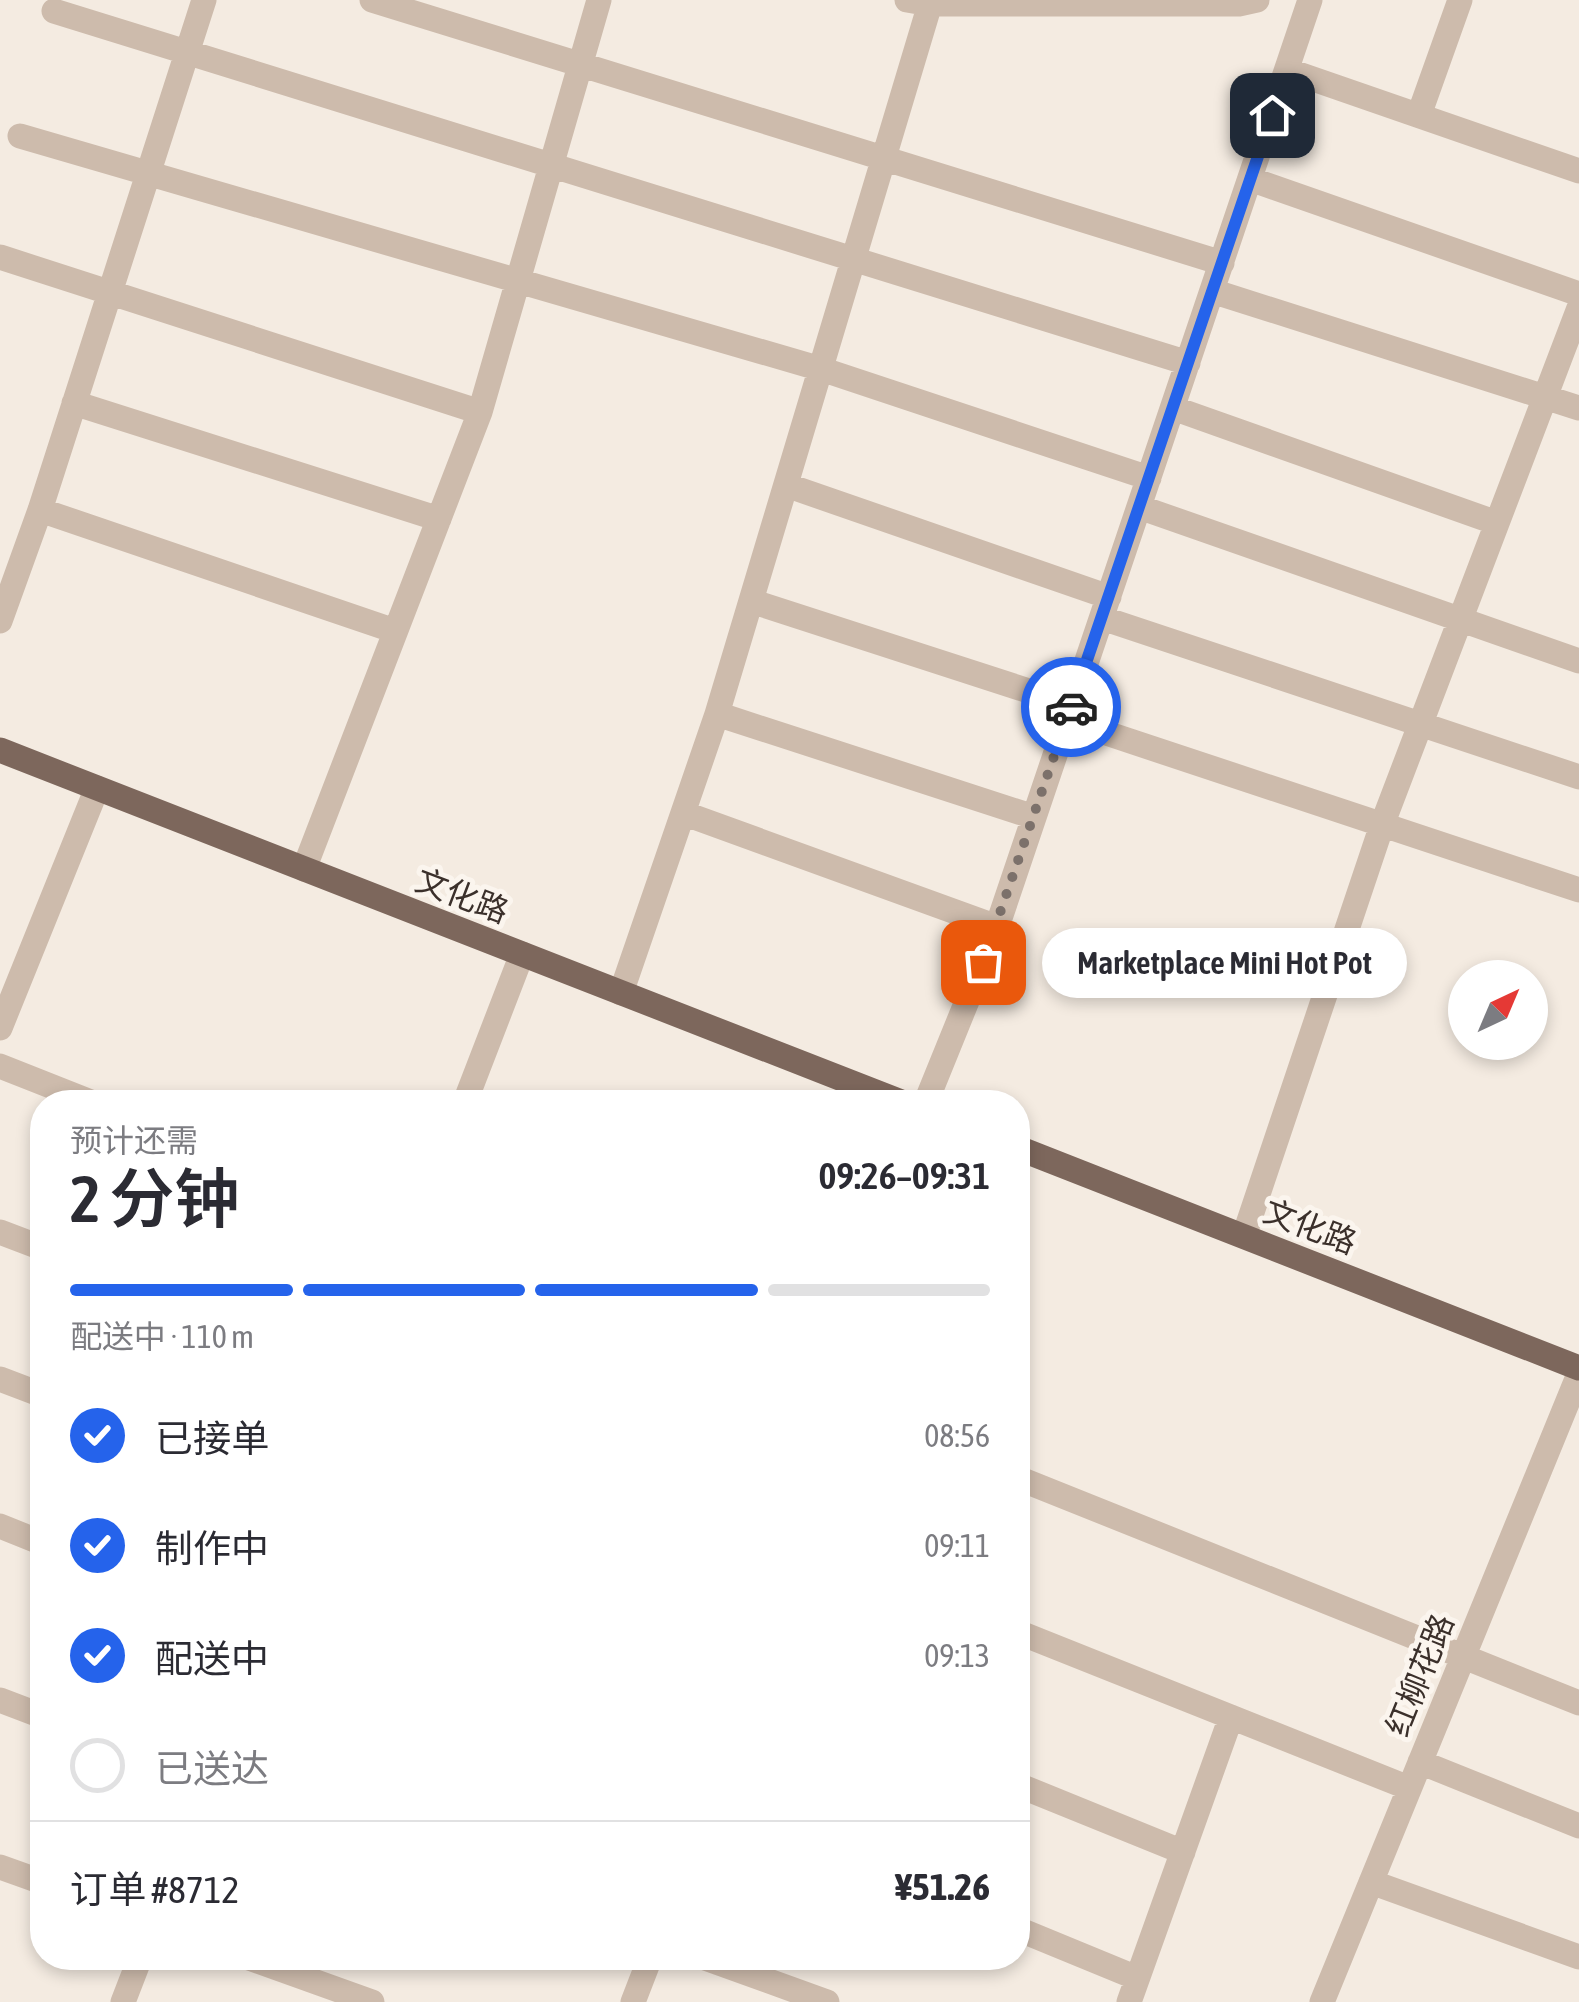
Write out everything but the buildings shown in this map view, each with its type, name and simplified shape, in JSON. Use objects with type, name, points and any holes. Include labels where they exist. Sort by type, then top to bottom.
[{"type":"main road","name":"文化路","points":[[0,750],[870,1090]]},
{"type":"main road","name":"文化路","points":[[1030,1153],[1579,1371]]},
{"type":"street","points":[[0,620],[40,510],[204,0]]},
{"type":"street","points":[[372,0],[1222,263]]},
{"type":"street","points":[[304,869],[480,412],[600,0]]},
{"type":"street","points":[[621,992],[717,714],[786,486],[884,159],[919,2],[1239,4],[1258,0]]},
{"type":"street","points":[[931,1090],[998,927],[1310,0]]},
{"type":"street","points":[[1418,115],[1460,0]]},
{"type":"street","points":[[54,11],[1188,362]]},
{"type":"street","points":[[1287,70],[1579,171]]},
{"type":"street","points":[[20,136],[820,369],[1149,478]]},
{"type":"street","points":[[1250,178],[1579,294]]},
{"type":"street","points":[[0,257],[480,412]]},
{"type":"street","points":[[1212,291],[1579,408]]},
{"type":"street","points":[[1244,1236],[1382,825],[1579,308]]},
{"type":"street","points":[[74,403],[439,519]]},
{"type":"street","points":[[1173,408],[1497,523]]},
{"type":"street","points":[[786,486],[1420,724],[1579,777]]},
{"type":"street","points":[[1139,507],[1579,661]]},
{"type":"street","points":[[40,510],[396,631]]},
{"type":"street","points":[[751,601],[1382,825],[1579,890]]},
{"type":"street","points":[[717,714],[1034,817]]},
{"type":"street","points":[[0,1028],[97,788]]},
{"type":"street","points":[[683,813],[998,927]]},
{"type":"street","points":[[471,1090],[522,954]]},
{"type":"street","points":[[0,1066],[60,1090]]},
{"type":"street","points":[[0,1232],[30,1243]]},
{"type":"street","name":"红柳花路","points":[[1322,2002],[1579,1371]]},
{"type":"street","points":[[0,1379],[30,1391]]},
{"type":"street","points":[[1030,1483],[1579,1703]]},
{"type":"street","points":[[0,1526],[30,1538]]},
{"type":"street","points":[[1030,1637],[1409,1788]]},
{"type":"street","points":[[0,1700],[30,1711]]},
{"type":"street","points":[[1030,1936],[1133,1990],[1231,1717]]},
{"type":"street","points":[[1420,1762],[1579,1826]]},
{"type":"street","points":[[1030,1790],[1183,1852]]},
{"type":"street","points":[[0,1867],[30,1878]]},
{"type":"street","points":[[1371,1882],[1579,1957]]},
{"type":"street","points":[[123,2002],[135,1970]]},
{"type":"street","points":[[283,1970],[372,2002]]},
{"type":"street","points":[[633,2002],[645,1970]]},
{"type":"street","points":[[739,1970],[828,2002]]},
{"type":"way so far","points":[[983,962],[1071,707]]},
{"type":"place","name":"Marketplace Mini Hot Pot","points":[[983,962]]},
{"type":"route","points":[[1071,707],[1272,115]]}]
